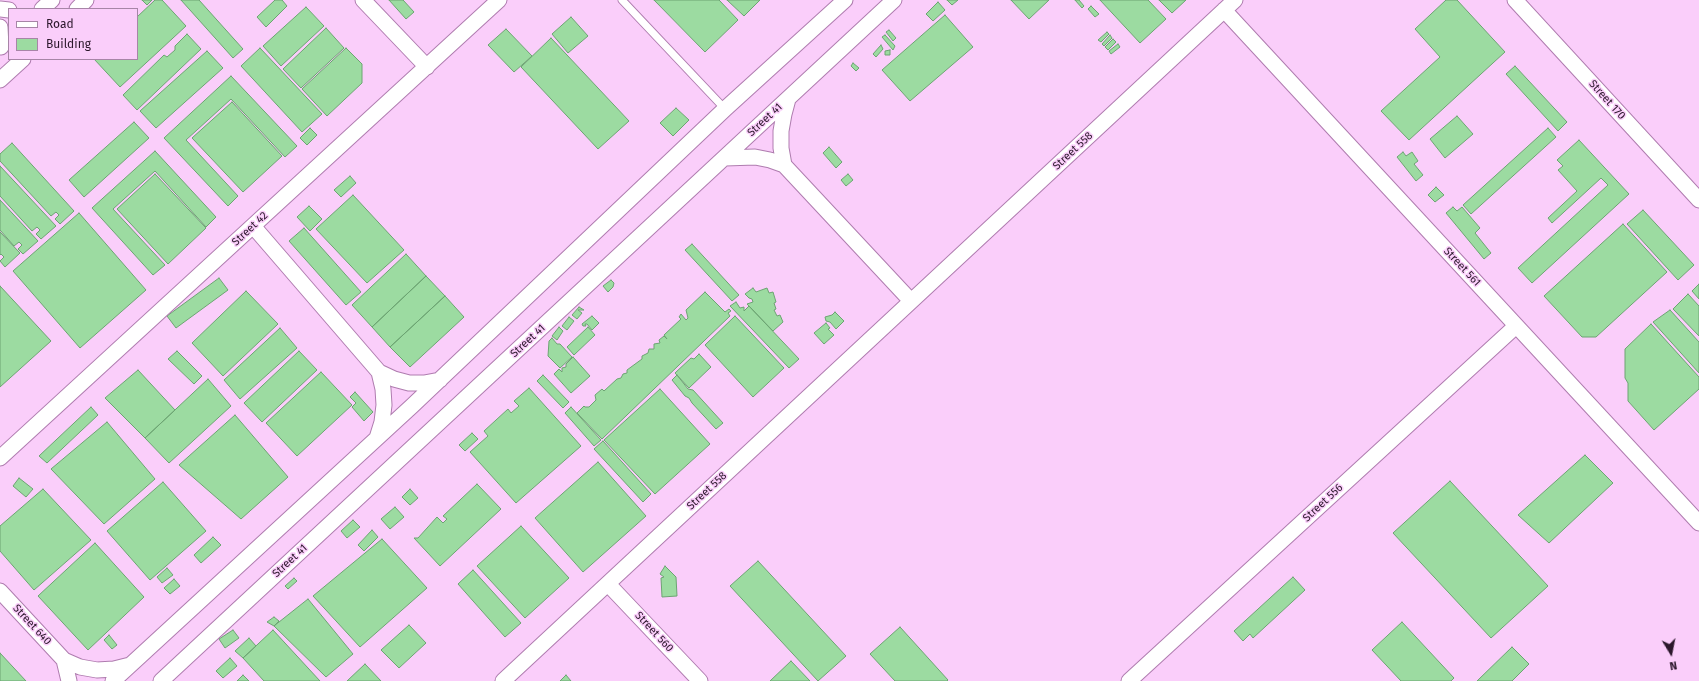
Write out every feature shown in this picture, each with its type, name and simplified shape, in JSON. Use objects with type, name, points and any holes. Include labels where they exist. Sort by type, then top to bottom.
[{"type":"street","points":[[77,8],[86,0]]},
{"type":"street","points":[[364,0],[427,67]]},
{"type":"street","name":"Street 42","points":[[0,458],[500,0]]},
{"type":"street","points":[[113,681],[440,380],[725,109],[845,0]]},
{"type":"street","name":"Street 41","points":[[161,681],[894,0]]},
{"type":"street","name":"Street 170","points":[[1516,0],[1699,200]]},
{"type":"street","name":"Street 558","points":[[503,681],[1230,5]]},
{"type":"street","name":"Street 561","points":[[1230,5],[1516,326],[1699,523]]},
{"type":"street","points":[[0,27],[3,45]]},
{"type":"street","points":[[0,80],[22,60]]},
{"type":"street","points":[[784,165],[781,148],[781,131],[789,98]]},
{"type":"street","points":[[725,158],[755,157],[784,165],[911,301]]},
{"type":"street","points":[[253,226],[380,372],[394,379],[409,383],[424,383],[440,380]]},
{"type":"street","name":"Street 556","points":[[1129,681],[1516,326]]},
{"type":"street","points":[[377,438],[382,422],[384,405],[380,372]]},
{"type":"street","name":"Street 560","points":[[608,584],[700,681]]},
{"type":"street","name":"Street 640","points":[[0,591],[64,660],[80,667],[97,670],[114,669],[131,665]]},
{"type":"street","name":"Street 640","points":[[64,660],[69,681]]},
{"type":"lane","points":[[622,0],[725,109]]},
{"type":"building","points":[[142,0],[152,0],[147,5]]},
{"type":"building","points":[[155,0],[162,0],[186,26],[120,87],[95,60],[138,60],[138,16]]},
{"type":"building","points":[[181,0],[199,0],[243,49],[233,58]]},
{"type":"building","points":[[275,0],[282,0],[287,6],[266,27],[257,17]]},
{"type":"building","points":[[389,0],[403,0],[414,12],[406,19]]},
{"type":"building","points":[[654,0],[719,0],[738,20],[705,52]]},
{"type":"building","points":[[727,0],[760,0],[744,16]]},
{"type":"building","points":[[947,0],[958,0],[952,5]]},
{"type":"building","points":[[1011,0],[1049,0],[1029,19]]},
{"type":"building","points":[[1075,0],[1079,0],[1084,6],[1082,8]]},
{"type":"building","points":[[1100,0],[1148,0],[1166,19],[1140,43]]},
{"type":"building","points":[[1159,0],[1186,0],[1172,13]]},
{"type":"building","points":[[1446,0],[1457,0],[1505,52],[1409,140],[1381,111],[1440,57],[1415,29]]},
{"type":"building","points":[[938,2],[945,10],[933,21],[926,14]]},
{"type":"building","points":[[1091,6],[1099,14],[1095,17],[1088,9]]},
{"type":"building","points":[[306,7],[324,26],[281,66],[263,46]]},
{"type":"building","points":[[945,15],[973,47],[910,101],[882,70]]},
{"type":"building","points":[[571,17],[588,36],[568,53],[552,34]]},
{"type":"building","points":[[326,28],[344,48],[301,88],[283,69]]},
{"type":"building","points":[[506,29],[532,56],[514,72],[488,45]]},
{"type":"building","points":[[889,30],[896,38],[893,41],[886,32]]},
{"type":"building","points":[[1107,32],[1109,34],[1101,42],[1098,40]]},
{"type":"building","points":[[187,34],[201,49],[137,110],[123,95],[164,55],[167,57],[175,50],[175,46]]},
{"type":"building","points":[[885,35],[895,46],[893,50],[882,37]]},
{"type":"building","points":[[1110,35],[1112,38],[1104,46],[1102,44]]},
{"type":"building","points":[[551,38],[629,121],[598,149],[521,67]]},
{"type":"building","points":[[1113,39],[1116,42],[1108,50],[1105,47]]},
{"type":"building","points":[[1118,44],[1120,47],[1111,54],[1109,51]]},
{"type":"building","points":[[881,45],[883,49],[876,57],[873,54]]},
{"type":"building","points":[[260,48],[322,114],[302,132],[241,66]]},
{"type":"building","points":[[346,48],[362,64],[362,83],[327,116],[302,89]]},
{"type":"building","points":[[890,50],[890,55],[885,55],[885,51]]},
{"type":"building","points":[[207,51],[223,68],[156,128],[140,111]]},
{"type":"building","points":[[853,63],[859,68],[856,71],[851,66]]},
{"type":"building","points":[[1515,66],[1567,122],[1558,131],[1506,74]]},
{"type":"building","points":[[231,76],[297,146],[285,157],[231,99],[186,140],[238,196],[228,206],[164,138]]},
{"type":"building","points":[[232,102],[282,156],[243,192],[192,138]]},
{"type":"building","points":[[676,108],[689,120],[673,136],[660,123]]},
{"type":"building","points":[[1457,116],[1473,134],[1445,158],[1430,139]]},
{"type":"building","points":[[134,122],[149,138],[84,197],[69,180]]},
{"type":"building","points":[[310,128],[317,135],[307,145],[300,138]]},
{"type":"building","points":[[1548,128],[1556,137],[1471,214],[1463,205]]},
{"type":"building","points":[[1579,140],[1629,194],[1532,283],[1518,268],[1608,185],[1601,178],[1552,223],[1548,218],[1577,191],[1558,170],[1563,166],[1557,160]]},
{"type":"building","points":[[12,143],[74,211],[60,224],[55,219],[59,215],[56,212],[51,216],[0,161],[0,154]]},
{"type":"building","points":[[829,147],[842,162],[836,168],[823,153]]},
{"type":"building","points":[[155,151],[216,217],[206,227],[155,171],[113,209],[165,265],[153,275],[92,208]]},
{"type":"building","points":[[1403,152],[1406,156],[1412,152],[1418,161],[1414,164],[1423,175],[1416,181],[1397,157]]},
{"type":"building","points":[[0,166],[56,226],[41,239],[36,234],[40,230],[37,227],[32,231],[0,196]]},
{"type":"building","points":[[155,174],[206,228],[168,264],[117,209]]},
{"type":"building","points":[[848,174],[853,180],[846,186],[841,180]]},
{"type":"building","points":[[350,176],[356,183],[341,197],[334,190]]},
{"type":"building","points":[[1436,187],[1444,195],[1435,202],[1428,195]]},
{"type":"building","points":[[353,195],[404,250],[367,283],[316,229]]},
{"type":"building","points":[[0,200],[38,241],[23,254],[18,249],[22,245],[19,242],[14,246],[0,230]]},
{"type":"building","points":[[309,206],[322,219],[310,231],[297,217]]},
{"type":"building","points":[[1453,207],[1457,211],[1462,207],[1480,228],[1475,233],[1491,253],[1484,259],[1446,213]]},
{"type":"building","points":[[1643,210],[1694,265],[1678,280],[1627,224]]},
{"type":"building","points":[[79,213],[146,290],[80,348],[13,271]]},
{"type":"building","points":[[1623,224],[1667,272],[1596,337],[1582,337],[1544,296]]},
{"type":"building","points":[[304,228],[361,292],[346,305],[289,241]]},
{"type":"building","points":[[0,232],[20,253],[5,267],[0,261],[4,257],[1,254],[0,255]]},
{"type":"building","points":[[692,244],[739,295],[732,301],[685,250]]},
{"type":"building","points":[[406,254],[426,276],[372,327],[352,305]]},
{"type":"building","points":[[426,276],[445,296],[390,347],[372,327]]},
{"type":"building","points":[[219,278],[228,290],[176,328],[167,316]]},
{"type":"building","points":[[611,280],[614,283],[613,287],[608,292],[603,286]]},
{"type":"building","points":[[1699,284],[1699,299],[1692,291]]},
{"type":"building","points":[[0,286],[51,341],[0,387]]},
{"type":"building","points":[[753,288],[756,292],[767,288],[769,293],[773,292],[776,302],[774,303],[776,309],[774,310],[777,316],[780,315],[783,322],[773,331],[747,304],[753,302],[752,299],[745,294]]},
{"type":"building","points":[[246,291],[278,324],[223,376],[192,343]]},
{"type":"building","points":[[705,292],[725,312],[729,309],[731,311],[728,313],[730,316],[602,439],[577,413],[584,406],[589,407],[596,400],[595,395],[602,389],[604,391],[617,379],[621,378],[623,374],[627,373],[627,370],[642,359],[642,356],[648,353],[649,349],[654,349],[654,344],[660,343],[659,340],[664,336],[667,339],[664,335],[681,319],[679,317],[681,314],[686,320],[688,318],[686,310]]},
{"type":"building","points":[[1688,294],[1699,306],[1699,336],[1673,309]]},
{"type":"building","points":[[445,296],[464,317],[410,367],[390,347]]},
{"type":"building","points":[[736,302],[740,308],[744,307],[744,311],[749,306],[799,359],[789,368],[730,306]]},
{"type":"building","points":[[579,307],[584,310],[578,310],[582,313],[577,319],[572,315]]},
{"type":"building","points":[[1670,310],[1699,342],[1699,373],[1653,322]]},
{"type":"building","points":[[835,312],[844,321],[836,329],[830,322],[826,321],[825,317],[832,315]]},
{"type":"building","points":[[592,316],[599,323],[592,330],[587,324],[585,324],[586,326],[583,326],[582,324]]},
{"type":"building","points":[[735,316],[784,368],[753,397],[705,345]]},
{"type":"building","points":[[569,317],[574,321],[567,330],[562,326]]},
{"type":"building","points":[[826,323],[830,328],[828,329],[834,335],[824,344],[814,333]]},
{"type":"building","points":[[1651,324],[1699,377],[1699,389],[1654,430],[1628,401],[1628,383],[1625,378],[1625,349]]},
{"type":"building","points":[[559,327],[563,331],[557,340],[552,336]]},
{"type":"building","points":[[588,327],[595,335],[574,355],[567,347]]},
{"type":"building","points":[[280,328],[297,348],[240,399],[224,380]]},
{"type":"building","points":[[552,338],[572,357],[560,368],[548,356],[549,341]]},
{"type":"building","points":[[177,351],[202,376],[194,384],[168,359]]},
{"type":"building","points":[[299,351],[317,370],[262,422],[244,403]]},
{"type":"building","points":[[699,354],[711,367],[689,388],[675,373],[691,358],[694,359]]},
{"type":"building","points":[[573,357],[590,376],[571,393],[554,374],[559,369],[562,372],[562,368],[566,367],[566,364]]},
{"type":"building","points":[[138,370],[175,410],[145,438],[105,398]]},
{"type":"building","points":[[321,372],[352,405],[297,456],[266,423]]},
{"type":"building","points":[[543,375],[569,402],[563,408],[537,381]]},
{"type":"building","points":[[677,375],[688,389],[693,390],[723,423],[716,429],[672,380]]},
{"type":"building","points":[[208,379],[231,406],[169,463],[145,438]]},
{"type":"building","points":[[529,388],[581,446],[516,503],[470,452],[488,436],[484,431],[508,409],[511,413],[519,406],[514,401]]},
{"type":"building","points":[[660,389],[710,444],[655,494],[604,440]]},
{"type":"building","points":[[355,392],[373,412],[364,421],[352,407],[356,403],[350,397]]},
{"type":"building","points":[[91,407],[98,415],[47,463],[39,456]]},
{"type":"building","points":[[571,407],[601,440],[594,446],[565,413]]},
{"type":"building","points":[[235,415],[288,477],[241,519],[179,465]]},
{"type":"building","points":[[107,422],[155,479],[104,524],[51,469]]},
{"type":"building","points":[[472,433],[478,439],[465,451],[459,445]]},
{"type":"building","points":[[603,441],[651,494],[643,502],[594,449]]},
{"type":"building","points":[[1585,455],[1613,483],[1549,543],[1518,515]]},
{"type":"building","points":[[598,462],[646,516],[583,572],[535,518]]},
{"type":"building","points":[[19,478],[33,489],[26,497],[13,486]]},
{"type":"building","points":[[1450,481],[1548,586],[1491,638],[1393,533]]},
{"type":"building","points":[[163,482],[206,531],[150,580],[107,531]]},
{"type":"building","points":[[477,484],[501,509],[440,566],[414,538],[418,538],[437,517],[443,523],[447,519],[443,516]]},
{"type":"building","points":[[43,489],[91,540],[34,590],[0,551],[0,526]]},
{"type":"building","points":[[410,489],[418,498],[410,505],[402,497]]},
{"type":"building","points":[[395,507],[404,517],[390,529],[381,519]]},
{"type":"building","points":[[353,520],[360,527],[347,538],[341,531]]},
{"type":"building","points":[[521,526],[569,578],[525,618],[477,566]]},
{"type":"building","points":[[372,530],[378,537],[364,551],[358,545]]},
{"type":"building","points":[[213,537],[221,545],[201,563],[194,555]]},
{"type":"building","points":[[382,539],[427,588],[360,647],[313,596]]},
{"type":"building","points":[[95,543],[144,597],[88,650],[38,596]]},
{"type":"building","points":[[758,561],[846,656],[818,681],[730,586]]},
{"type":"building","points":[[665,566],[676,577],[677,596],[662,597],[661,578],[664,577],[660,574]]},
{"type":"building","points":[[167,568],[173,575],[162,583],[157,577]]},
{"type":"building","points":[[473,570],[521,623],[505,637],[458,584]]},
{"type":"building","points":[[1293,577],[1305,590],[1253,638],[1250,634],[1243,641],[1234,631]]},
{"type":"building","points":[[294,578],[297,581],[288,589],[285,586]]},
{"type":"building","points":[[174,579],[180,586],[170,594],[164,588]]},
{"type":"building","points":[[308,599],[353,654],[326,677],[274,626]]},
{"type":"building","points":[[274,617],[279,621],[274,626],[267,622]]},
{"type":"building","points":[[1402,622],[1454,678],[1451,681],[1401,681],[1372,650]]},
{"type":"building","points":[[409,625],[426,643],[399,668],[381,650]]},
{"type":"building","points":[[900,627],[948,680],[947,681],[895,681],[870,654]]},
{"type":"building","points":[[233,630],[239,638],[225,648],[219,639]]},
{"type":"building","points":[[273,630],[320,681],[264,681],[243,658]]},
{"type":"building","points":[[109,635],[117,645],[112,649],[104,640]]},
{"type":"building","points":[[249,638],[256,646],[243,658],[235,651]]},
{"type":"building","points":[[1512,647],[1529,664],[1512,681],[1477,681]]},
{"type":"building","points":[[0,653],[26,681],[0,681]]},
{"type":"building","points":[[230,658],[237,666],[223,678],[216,671]]},
{"type":"building","points":[[791,661],[810,681],[770,681]]},
{"type":"building","points":[[365,664],[381,681],[347,681]]},
{"type":"building","points":[[243,675],[249,681],[237,681]]},
{"type":"building","points":[[566,675],[571,681],[560,681]]}]
